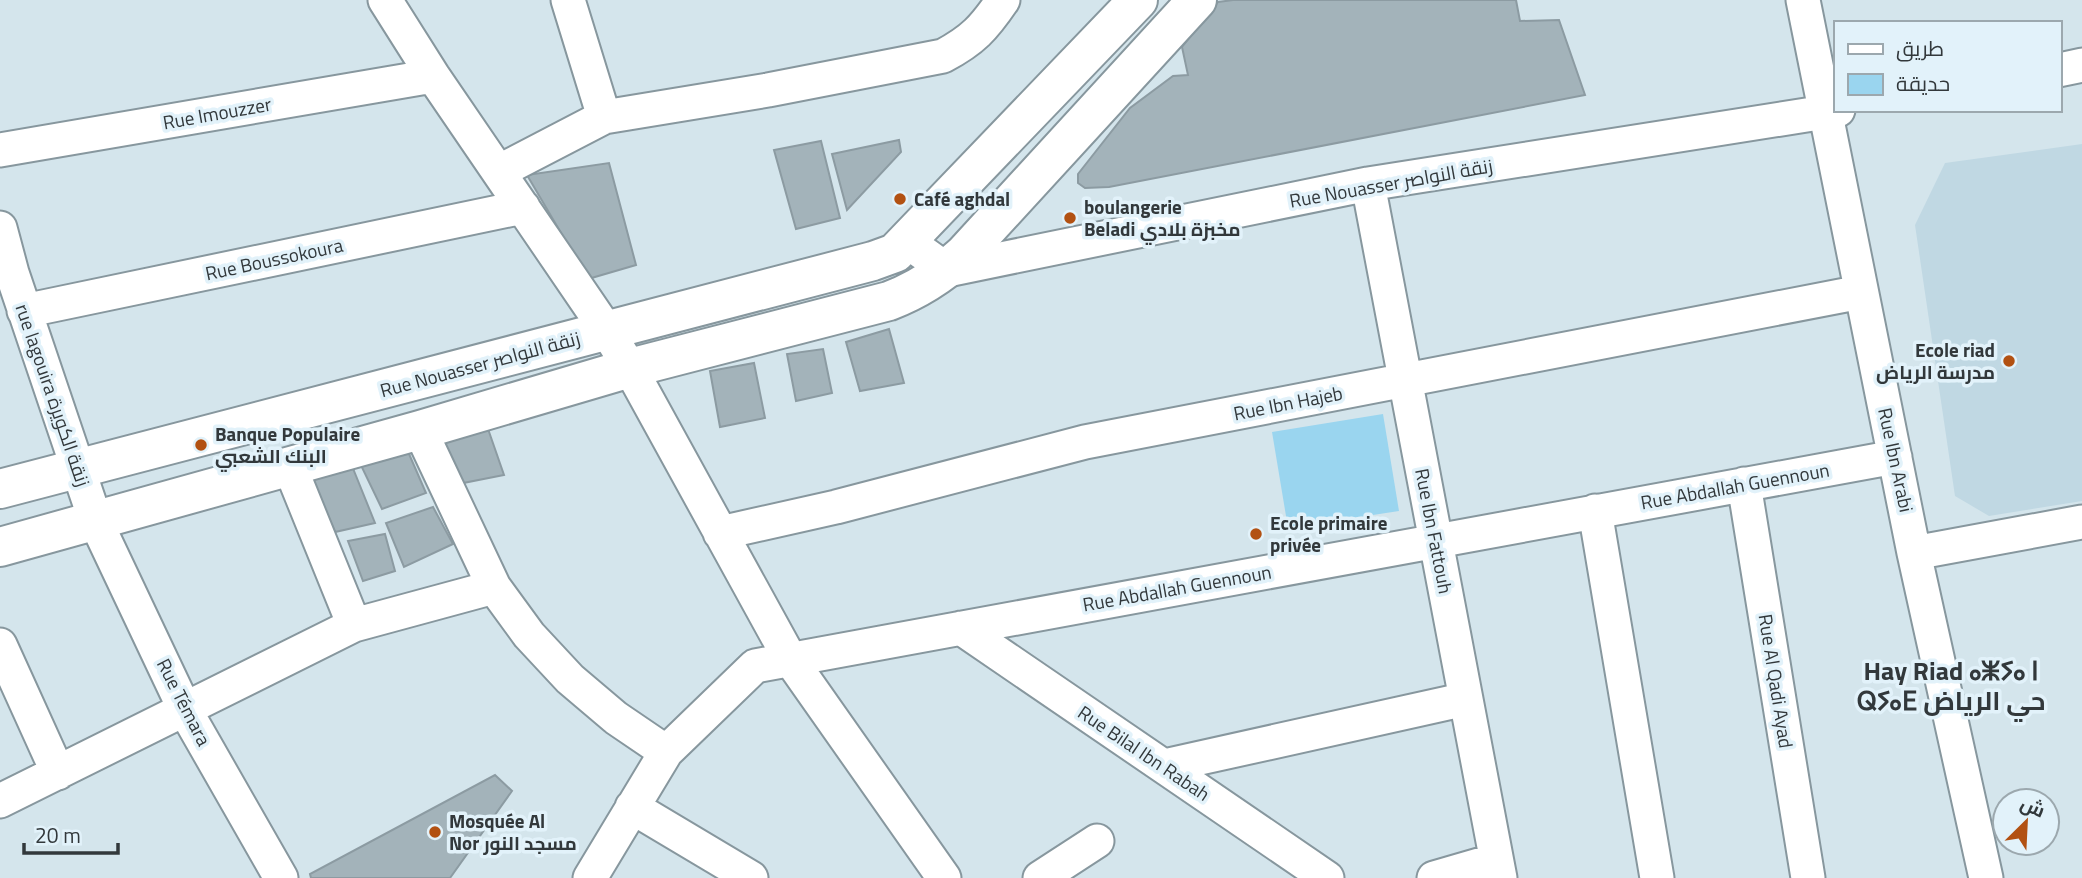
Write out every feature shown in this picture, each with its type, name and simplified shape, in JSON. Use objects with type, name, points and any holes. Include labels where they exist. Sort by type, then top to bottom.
[{"type":"main road","name":"Rue Nouasser زنقة النواصر","points":[[0,489],[873,261],[895,253],[1138,0]]},
{"type":"main road","name":"Rue Nouasser زنقة النواصر","points":[[0,547],[290,467],[630,368],[889,301],[929,282],[964,254],[1197,0]]},
{"type":"street","points":[[385,0],[433,76],[630,368],[790,660],[944,878]]},
{"type":"street","points":[[568,0],[604,117]]},
{"type":"street","points":[[499,171],[604,117],[768,90],[943,56],[965,44],[985,27],[1003,0]]},
{"type":"street","name":"Rue Ibn Arabi","points":[[1803,0],[1832,111],[1860,292],[1986,878]]},
{"type":"street","points":[[2061,70],[2082,65]]},
{"type":"street","name":"Rue Imouzzer","points":[[0,150],[433,76]]},
{"type":"street","name":"Rue Nouasser زنقة النواصر","points":[[947,270],[1368,184],[1832,111]]},
{"type":"street","name":"Rue Ibn Fattouh","points":[[1368,184],[1498,869]]},
{"type":"street","name":"Rue Boussokoura","points":[[24,311],[523,207]]},
{"type":"street","name":"rue lagouira زنقة الكويرة","points":[[0,231],[24,311],[96,522]]},
{"type":"street","points":[[908,242],[947,270]]},
{"type":"street","name":"Rue Ibn Hajeb","points":[[720,533],[836,507],[1085,442],[1860,292]]},
{"type":"street","points":[[420,430],[494,587],[529,635],[570,679],[616,718],[666,752]]},
{"type":"street","name":"Rue Abdallah Guennoun","points":[[590,878],[666,752],[755,666],[1895,457]]},
{"type":"street","points":[[290,467],[354,625]]},
{"type":"street","name":"Rue Al Qadi Ayad","points":[[1744,485],[1808,878]]},
{"type":"street","points":[[1595,511],[1657,878]]},
{"type":"street","name":"Rue Témara","points":[[96,522],[185,710],[281,878]]},
{"type":"street","points":[[1914,553],[2082,522]]},
{"type":"street","points":[[0,801],[354,625],[494,587]]},
{"type":"street","name":"Rue Bilal Ibn Rabah","points":[[961,628],[1326,878]]},
{"type":"street","points":[[0,645],[58,773]]},
{"type":"street","points":[[1164,766],[1466,699]]},
{"type":"street","points":[[632,807],[751,878]]},
{"type":"street","points":[[1040,878],[1097,841]]},
{"type":"street","points":[[1434,878],[1498,869]]},
{"type":"shaded area","name":"Ecole riad مدرسة الرياض","points":[[2082,144],[2082,501],[1989,516],[1955,496],[1915,225],[1945,163]]},
{"type":"green space","points":[[1383,414],[1399,511],[1288,528],[1272,432]]},
{"type":"building","points":[[1516,0],[1520,21],[1559,20],[1585,95],[1109,187],[1085,188],[1078,183],[1078,174],[1130,108],[1173,76],[1188,75],[1182,47],[1218,2]]},
{"type":"building","points":[[899,140],[901,152],[847,210],[832,154]]},
{"type":"building","points":[[821,141],[840,218],[796,229],[774,150]]},
{"type":"building","points":[[609,163],[636,265],[588,279],[527,175]]},
{"type":"building","points":[[889,329],[904,383],[860,391],[846,342]]},
{"type":"building","points":[[823,349],[832,393],[796,401],[787,354]]},
{"type":"building","points":[[754,363],[765,418],[720,427],[710,371]]},
{"type":"building","points":[[487,426],[504,475],[463,483],[440,437]]},
{"type":"building","points":[[406,447],[426,493],[382,509],[357,457]]},
{"type":"building","points":[[350,461],[375,523],[335,532],[310,474]]},
{"type":"building","points":[[433,507],[453,544],[404,567],[386,523]]},
{"type":"building","points":[[385,534],[395,571],[363,581],[348,541]]},
{"type":"building","name":"Mosquée Al Nor مسجد النور","points":[[495,775],[512,791],[450,878],[311,878],[310,874]]},
{"type":"place","name":"Café aghdal","points":[[900,199]]},
{"type":"place","name":"boulangerie Beladi مخبزة بلادي","points":[[1070,218]]},
{"type":"place","name":"Ecole riad مدرسة الرياض","points":[[2009,361]]},
{"type":"place","name":"Banque Populaire البنك الشعبي","points":[[201,445]]},
{"type":"place","name":"Ecole primaire privée","points":[[1256,534]]},
{"type":"place","name":"Mosquée Al Nor مسجد النور","points":[[435,832]]},
{"type":"district","name":"Hay Riad ⴰⵥⵢⴰ ⵏ ⵕⵢⴰⴹ حي الرياض","points":[[1951,686]]}]
